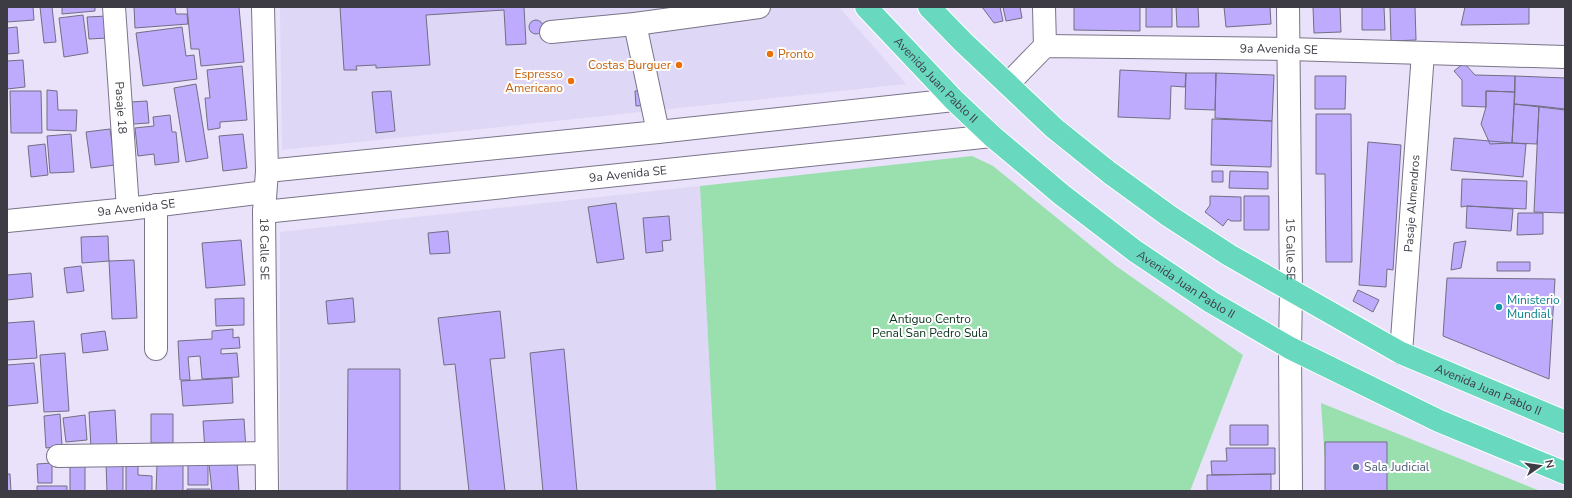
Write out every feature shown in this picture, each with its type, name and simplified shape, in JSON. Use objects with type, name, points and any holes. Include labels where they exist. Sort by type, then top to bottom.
[{"type":"highway","name":"Avenida Juan Pablo II","points":[[866,7],[954,100],[992,136],[1062,195],[1135,251],[1211,302],[1290,348],[1440,421],[1565,473]]},
{"type":"highway","name":"Avenida Juan Pablo II","points":[[929,7],[963,42],[1054,128],[1116,177],[1169,216],[1223,251],[1292,292],[1401,353],[1565,422]]},
{"type":"street","name":"Pasaje 18","points":[[114,7],[128,209]]},
{"type":"street","name":"18 Calle SE","points":[[263,7],[266,192],[267,491]]},
{"type":"street","points":[[551,32],[635,24],[759,7]]},
{"type":"street","points":[[1008,84],[1045,46],[1044,7]]},
{"type":"street","name":"15 Calle SE","points":[[1288,7],[1292,292],[1290,348],[1291,491]]},
{"type":"street","points":[[635,24],[658,132]]},
{"type":"street","name":"9a Avenida SE","points":[[1045,46],[1288,49],[1565,57]]},
{"type":"street","name":"Pasaje Almendros","points":[[1401,353],[1423,53]]},
{"type":"street","name":"9a Avenida SE","points":[[7,221],[128,209],[266,192],[658,132],[954,100]]},
{"type":"street","name":"9a Avenida SE","points":[[266,192],[992,136]]},
{"type":"street","points":[[156,205],[156,349]]},
{"type":"street","points":[[58,456],[266,453]]},
{"type":"shaded area","points":[[280,7],[839,7],[906,84],[282,150]]},
{"type":"shaded area","points":[[700,186],[716,491],[280,491],[280,232]]},
{"type":"green space","name":"Antiguo Centro Penal San Pedro Sula","points":[[972,156],[993,166],[1116,266],[1243,355],[1190,491],[716,491],[700,186]]},
{"type":"green space","points":[[1321,403],[1540,491],[1327,491]]},
{"type":"building","points":[[7,7],[33,7],[34,20],[7,22]]},
{"type":"building","points":[[40,7],[52,7],[56,42],[44,43]]},
{"type":"building","points":[[62,7],[95,7],[95,11],[62,14]]},
{"type":"building","points":[[134,7],[175,7],[176,14],[187,14],[188,24],[135,28]]},
{"type":"building","points":[[187,7],[239,7],[244,62],[201,66],[199,49],[191,49]]},
{"type":"building","points":[[340,7],[524,7],[526,44],[506,45],[504,10],[426,15],[430,65],[376,68],[376,65],[356,66],[357,70],[344,70]]},
{"type":"building","points":[[982,7],[1000,7],[1003,21],[994,23]]},
{"type":"building","points":[[1003,7],[1020,7],[1022,18],[1006,21]]},
{"type":"building","points":[[1074,7],[1140,7],[1140,31],[1074,30]]},
{"type":"building","points":[[1146,7],[1172,7],[1172,27],[1146,27]]},
{"type":"building","points":[[1176,7],[1198,7],[1199,27],[1177,27]]},
{"type":"building","points":[[1224,7],[1270,7],[1271,24],[1226,27]]},
{"type":"building","points":[[1313,7],[1340,7],[1341,32],[1314,33]]},
{"type":"building","points":[[1362,7],[1384,7],[1385,30],[1362,30]]},
{"type":"building","points":[[1390,7],[1415,7],[1416,40],[1391,41]]},
{"type":"building","points":[[1465,7],[1529,7],[1529,24],[1461,25]]},
{"type":"building","points":[[83,15],[88,53],[64,57],[59,18]]},
{"type":"building","points":[[107,16],[108,38],[89,39],[87,17]]},
{"type":"building","points":[[536,20],[541,22],[543,27],[541,32],[536,34],[531,32],[529,27],[531,22]]},
{"type":"building","points":[[17,27],[19,53],[7,54],[7,28]]},
{"type":"building","points":[[182,27],[186,56],[194,55],[197,79],[143,86],[136,33]]},
{"type":"building","points":[[23,60],[25,87],[7,89],[7,61]]},
{"type":"building","points":[[1464,63],[1475,75],[1515,76],[1515,92],[1486,91],[1486,107],[1462,106],[1462,80],[1454,71]]},
{"type":"building","points":[[242,66],[247,120],[220,122],[220,128],[208,130],[205,98],[210,98],[207,70]]},
{"type":"building","points":[[1120,70],[1186,73],[1185,87],[1171,86],[1170,119],[1118,117]]},
{"type":"building","points":[[1186,73],[1216,73],[1215,110],[1185,109]]},
{"type":"building","points":[[1216,73],[1274,75],[1272,121],[1215,118]]},
{"type":"building","points":[[1315,76],[1346,76],[1345,109],[1315,109]]},
{"type":"building","points":[[1515,76],[1565,78],[1565,110],[1514,104]]},
{"type":"building","points":[[196,84],[208,158],[186,162],[174,88]]},
{"type":"building","points":[[47,90],[57,91],[58,110],[77,110],[76,131],[47,130]]},
{"type":"building","points":[[647,90],[648,105],[636,106],[635,91]]},
{"type":"building","points":[[10,91],[41,91],[42,133],[11,133]]},
{"type":"building","points":[[391,91],[395,131],[376,133],[372,92]]},
{"type":"building","points":[[1486,91],[1515,92],[1512,143],[1490,144],[1481,124],[1486,107]]},
{"type":"building","points":[[147,101],[149,123],[133,124],[131,102]]},
{"type":"building","points":[[1514,104],[1539,106],[1537,144],[1512,143]]},
{"type":"building","points":[[1539,106],[1565,109],[1565,213],[1534,212]]},
{"type":"building","points":[[1316,114],[1351,114],[1352,262],[1326,262],[1325,174],[1316,174]]},
{"type":"building","points":[[170,115],[172,132],[176,132],[179,162],[155,165],[154,154],[138,156],[135,128],[154,126],[153,117]]},
{"type":"building","points":[[1212,119],[1272,121],[1271,167],[1211,165]]},
{"type":"building","points":[[110,129],[115,165],[91,168],[86,132]]},
{"type":"building","points":[[71,134],[74,172],[50,173],[47,136]]},
{"type":"building","points":[[243,134],[247,168],[223,171],[219,136]]},
{"type":"building","points":[[1454,138],[1526,144],[1523,177],[1451,170]]},
{"type":"building","points":[[1368,142],[1401,145],[1393,270],[1387,269],[1386,287],[1359,285]]},
{"type":"building","points":[[45,144],[48,175],[31,177],[28,146]]},
{"type":"building","points":[[1212,171],[1223,171],[1223,182],[1212,182]]},
{"type":"building","points":[[1230,171],[1268,172],[1268,189],[1229,188]]},
{"type":"building","points":[[1462,179],[1527,181],[1526,209],[1461,207]]},
{"type":"building","points":[[1210,196],[1241,197],[1241,221],[1231,221],[1228,219],[1223,226],[1205,212],[1210,205]]},
{"type":"building","points":[[1244,196],[1269,196],[1269,230],[1244,230]]},
{"type":"building","points":[[616,203],[624,259],[597,263],[588,207]]},
{"type":"building","points":[[1467,206],[1513,209],[1511,231],[1466,228]]},
{"type":"building","points":[[1518,213],[1543,213],[1543,234],[1517,235]]},
{"type":"building","points":[[669,216],[671,240],[662,241],[663,251],[646,253],[643,218]]},
{"type":"building","points":[[448,231],[450,253],[430,254],[428,233]]},
{"type":"building","points":[[108,236],[109,261],[82,263],[81,237]]},
{"type":"building","points":[[241,240],[245,285],[206,288],[202,243]]},
{"type":"building","points":[[1466,241],[1461,268],[1451,270],[1454,243]]},
{"type":"building","points":[[134,260],[137,318],[112,319],[109,261]]},
{"type":"building","points":[[1497,262],[1530,262],[1530,271],[1497,271]]},
{"type":"building","points":[[81,266],[84,291],[67,293],[64,268]]},
{"type":"building","points":[[31,273],[33,297],[7,300],[7,275]]},
{"type":"building","name":"Ministerio Mundial","points":[[1447,278],[1555,279],[1549,379],[1443,336]]},
{"type":"building","points":[[1358,290],[1379,300],[1373,312],[1353,301]]},
{"type":"building","points":[[244,298],[244,325],[216,326],[215,299]]},
{"type":"building","points":[[353,298],[355,322],[328,324],[326,301]]},
{"type":"building","points":[[500,311],[505,358],[490,359],[505,491],[469,491],[455,364],[444,365],[438,318]]},
{"type":"building","points":[[34,321],[37,358],[7,360],[7,323]]},
{"type":"building","points":[[233,329],[233,338],[239,337],[240,348],[221,349],[221,354],[237,353],[239,377],[202,379],[200,356],[188,357],[190,380],[180,380],[178,341],[212,339],[212,331]]},
{"type":"building","points":[[105,331],[108,350],[83,353],[81,334]]},
{"type":"building","points":[[564,349],[577,491],[543,491],[530,353]]},
{"type":"building","points":[[65,353],[69,411],[44,412],[40,355]]},
{"type":"building","points":[[34,363],[38,403],[7,406],[7,365]]},
{"type":"building","points":[[348,369],[400,369],[400,491],[347,491]]},
{"type":"building","points":[[232,378],[233,403],[183,406],[181,381]]},
{"type":"building","points":[[115,410],[117,446],[91,448],[89,412]]},
{"type":"building","points":[[60,414],[62,446],[46,448],[44,416]]},
{"type":"building","points":[[151,414],[173,414],[173,443],[151,443]]},
{"type":"building","points":[[85,415],[87,440],[66,442],[63,418]]},
{"type":"building","points":[[244,419],[246,450],[205,452],[203,421]]},
{"type":"building","points":[[1230,425],[1268,425],[1268,445],[1230,445]]},
{"type":"building","name":"Sala Judicial","points":[[1325,442],[1387,442],[1387,491],[1325,491]]},
{"type":"building","points":[[1226,448],[1275,448],[1275,474],[1212,475],[1211,461],[1227,461]]},
{"type":"building","points":[[237,462],[239,491],[212,491],[209,464]]},
{"type":"building","points":[[52,463],[52,483],[38,483],[37,464]]},
{"type":"building","points":[[106,463],[123,464],[123,491],[107,491]]},
{"type":"building","points":[[126,463],[138,463],[138,475],[152,476],[152,491],[126,491]]},
{"type":"building","points":[[70,464],[85,464],[85,491],[70,491]]},
{"type":"building","points":[[188,464],[208,464],[208,485],[188,485]]},
{"type":"building","points":[[157,465],[183,465],[183,491],[156,491]]},
{"type":"building","points":[[7,474],[10,474],[11,491],[7,491]]},
{"type":"building","points":[[1271,474],[1271,491],[1207,491],[1207,475]]},
{"type":"building","points":[[37,486],[67,486],[67,491],[37,491]]},
{"type":"building","points":[[187,489],[210,489],[210,491],[187,491]]},
{"type":"place","name":"Pronto","points":[[770,54]]},
{"type":"place","name":"Costas Burguer","points":[[679,65]]},
{"type":"place","name":"Espresso Americano","points":[[571,81]]},
{"type":"place","name":"Ministerio Mundial","points":[[1499,307]]},
{"type":"place","name":"Sala Judicial","points":[[1356,467]]}]
